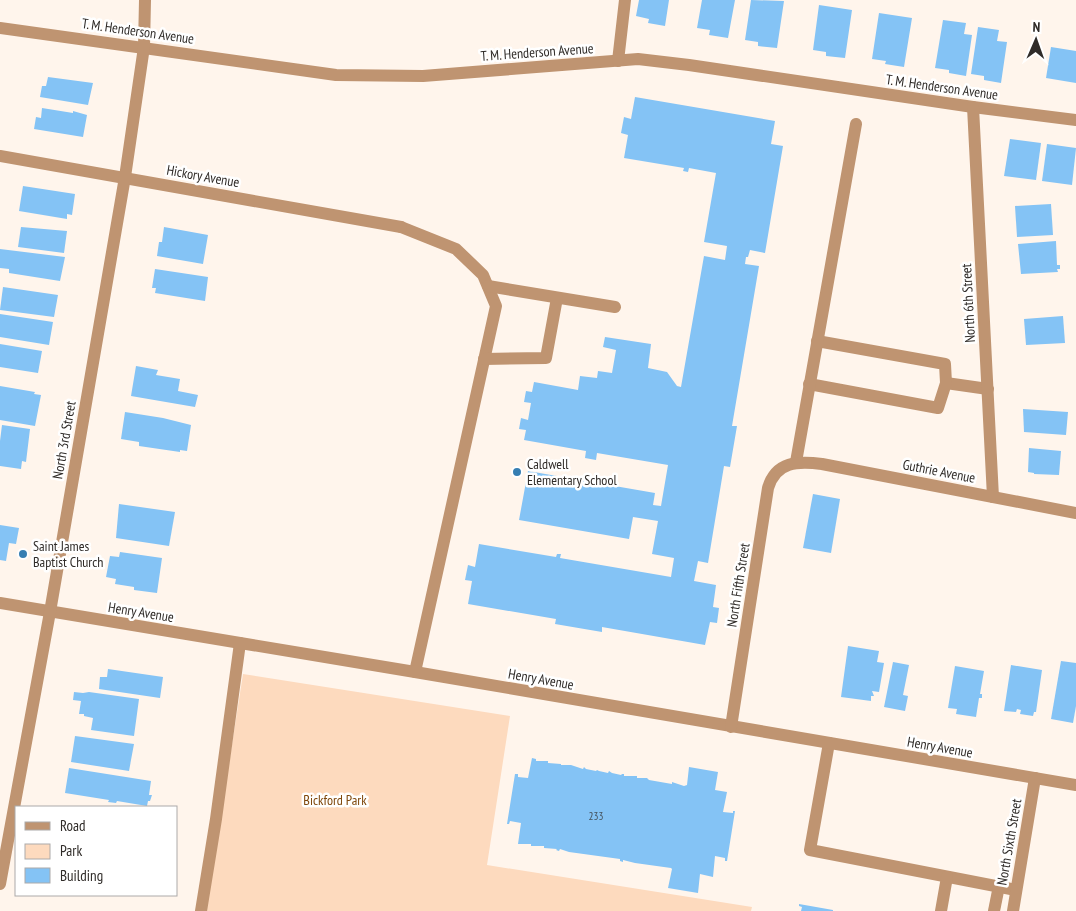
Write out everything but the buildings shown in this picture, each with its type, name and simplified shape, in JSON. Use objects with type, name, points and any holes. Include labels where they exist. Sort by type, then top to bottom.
[{"type":"street","name":"North 3rd Street","points":[[0,884],[50,612],[125,177],[144,47],[146,0]]},
{"type":"street","points":[[618,61],[625,0]]},
{"type":"street","name":"T. M. Henderson Avenue","points":[[0,28],[336,75],[423,76],[638,59],[1076,120]]},
{"type":"street","name":"North 6th Street","points":[[973,107],[993,497]]},
{"type":"street","points":[[796,462],[856,124]]},
{"type":"street","name":"Hickory Avenue","points":[[0,156],[401,227],[456,249],[483,275],[496,306],[415,672]]},
{"type":"street","points":[[488,286],[615,307]]},
{"type":"street","points":[[484,359],[546,358],[557,298]]},
{"type":"street","points":[[809,384],[938,408],[946,383],[946,364],[817,340]]},
{"type":"street","points":[[946,383],[988,389]]},
{"type":"street","name":"Guthrie Avenue","points":[[796,462],[822,464],[1076,513]]},
{"type":"street","name":"North Fifth Street","points":[[731,726],[768,488],[777,471],[796,462]]},
{"type":"street","name":"Henry Avenue","points":[[0,604],[415,672],[1076,785]]},
{"type":"street","points":[[202,911],[240,643]]},
{"type":"street","points":[[829,743],[810,850],[1016,890]]},
{"type":"street","name":"North Sixth Street","points":[[1013,911],[1035,778]]},
{"type":"street","points":[[940,911],[947,876]]},
{"type":"street","points":[[994,911],[998,886]]},
{"type":"green space","name":"Bickford Park","points":[[243,674],[510,716],[487,865],[752,907],[751,911],[206,911]]},
{"type":"place","name":"Caldwell Elementary School","points":[[517,472]]},
{"type":"place","name":"Saint James Baptist Church","points":[[23,554]]}]
